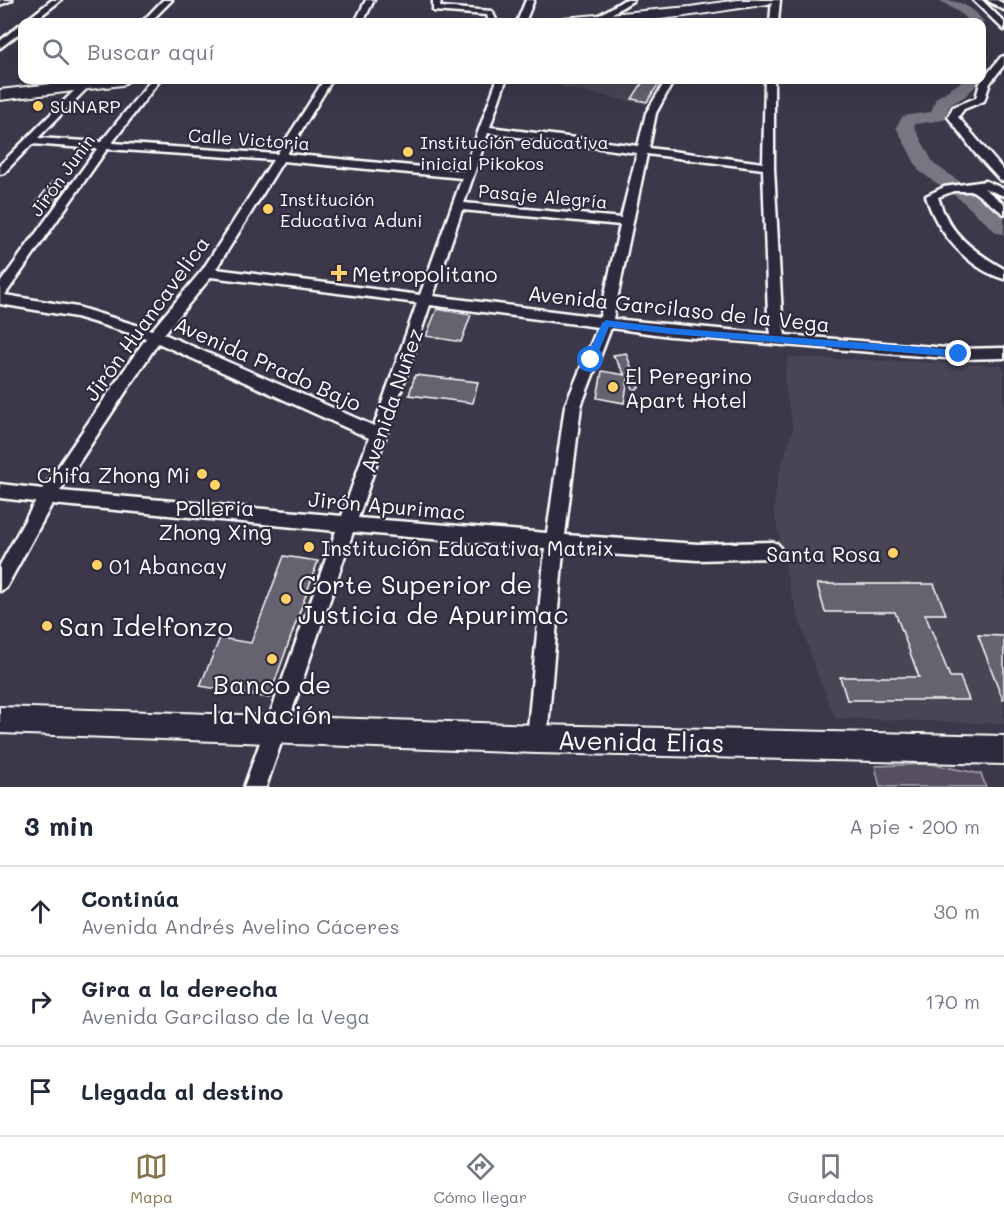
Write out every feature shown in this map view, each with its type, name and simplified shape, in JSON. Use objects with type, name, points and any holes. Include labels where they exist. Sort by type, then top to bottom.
[{"type":"highway","points":[[673,18],[768,0]]},
{"type":"highway","points":[[0,95],[74,84]]},
{"type":"street","points":[[0,3],[8,0]]},
{"type":"street","points":[[33,18],[57,0]]},
{"type":"street","points":[[150,18],[168,0]]},
{"type":"street","points":[[361,18],[370,0]]},
{"type":"street","points":[[437,0],[436,9],[489,13],[491,18]]},
{"type":"street","points":[[523,18],[530,0]]},
{"type":"street","points":[[599,18],[630,0]]},
{"type":"street","points":[[774,18],[776,0]]},
{"type":"street","points":[[977,0],[1004,27]]},
{"type":"street","points":[[991,0],[1004,8]]},
{"type":"street","points":[[0,45],[18,30]]},
{"type":"street","points":[[986,82],[1004,58]]},
{"type":"street","points":[[0,171],[85,84]]},
{"type":"street","name":"Jirón Junin","points":[[0,293],[104,146],[153,84]]},
{"type":"street","name":"Jirón Huancavelica","points":[[0,582],[47,496],[155,336],[208,272],[325,84]]},
{"type":"street","name":"Avenida Nuñez","points":[[255,787],[426,301],[500,84]]},
{"type":"street","points":[[537,739],[555,541],[573,406],[606,323],[610,295],[651,113],[668,84]]},
{"type":"street","points":[[770,84],[769,167],[775,316],[779,340]]},
{"type":"street","points":[[985,84],[981,99],[974,104],[958,107],[953,117],[979,151],[1004,178]]},
{"type":"street","points":[[483,129],[769,167]]},
{"type":"street","name":"Calle Victoria","points":[[29,141],[279,157],[467,175]]},
{"type":"street","points":[[1004,193],[986,184],[941,191],[932,196],[935,212],[950,237],[964,251],[1004,275]]},
{"type":"street","points":[[969,185],[982,190],[1004,210]]},
{"type":"street","name":"Pasaje Alegría","points":[[457,206],[626,222]]},
{"type":"street","name":"Avenida Garcilaso de la Vega","points":[[208,272],[606,323],[779,340],[959,354],[1004,353]]},
{"type":"street","name":"Avenida Prado Bajo","points":[[0,299],[77,312],[155,336],[378,435]]},
{"type":"street","name":"Jirón Apurimac","points":[[0,491],[347,525],[721,554],[772,550]]},
{"type":"street","name":"Avenida Elias","points":[[0,720],[537,739],[1004,750]]},
{"type":"shaded area","points":[[564,84],[662,84],[646,105],[561,87]]},
{"type":"shaded area","name":"Santa Rosa","points":[[788,357],[1001,365],[1004,370],[1004,724],[835,718],[816,671],[791,594],[774,512],[777,479],[793,429],[784,380]]},
{"type":"shaded area","points":[[930,764],[981,774],[986,787],[880,787],[875,766]]},
{"type":"building","points":[[641,84],[658,84],[647,102],[632,99]]},
{"type":"building","points":[[52,182],[70,182],[54,204],[35,204]]},
{"type":"building","points":[[437,309],[471,315],[461,342],[426,336]]},
{"type":"building","name":"El Peregrino Apart Hotel","points":[[626,353],[639,388],[634,390],[628,380],[624,403],[597,398],[602,371],[625,375],[613,355]]},
{"type":"building","points":[[415,375],[478,382],[473,403],[409,395]]},
{"type":"building","name":"Corte Superior de Justicia de Apurimac","points":[[284,556],[318,561],[269,698],[200,686],[220,638],[251,643]]},
{"type":"building","points":[[817,584],[934,584],[946,614],[925,614],[950,677],[960,677],[969,700],[847,700],[840,677],[919,677],[895,612],[825,612]]},
{"type":"building","points":[[978,635],[1004,636],[1003,700]]},
{"type":"waterway","points":[[946,0],[968,12],[973,18]]},
{"type":"waterway","points":[[969,84],[942,102],[938,116],[909,120],[905,127],[926,167],[968,196],[1004,228]]},
{"type":"place","name":"SUNARP","points":[[38,106]]},
{"type":"place","name":"Institución educativa inicial Pikokos","points":[[408,152]]},
{"type":"place","name":"Institución Educativa Aduni","points":[[268,209]]},
{"type":"place","name":"Metropolitano","points":[[339,273]]},
{"type":"place","name":"El Peregrino Apart Hotel","points":[[613,387]]},
{"type":"place","name":"Chifa Zhong Mi","points":[[202,474]]},
{"type":"place","name":"Polleria Zhong Xing","points":[[215,485]]},
{"type":"place","name":"Institución Educativa Matrix","points":[[309,547]]},
{"type":"place","name":"Santa Rosa","points":[[893,553]]},
{"type":"place","name":"01 Abancay","points":[[97,565]]},
{"type":"place","name":"Corte Superior de Justicia de Apurimac","points":[[286,599]]},
{"type":"place","name":"San Idelfonzo","points":[[47,626]]},
{"type":"place","name":"Banco de la Nación","points":[[272,659]]},
{"type":"route","points":[[591,360],[606,323],[670,331],[959,354]]}]
